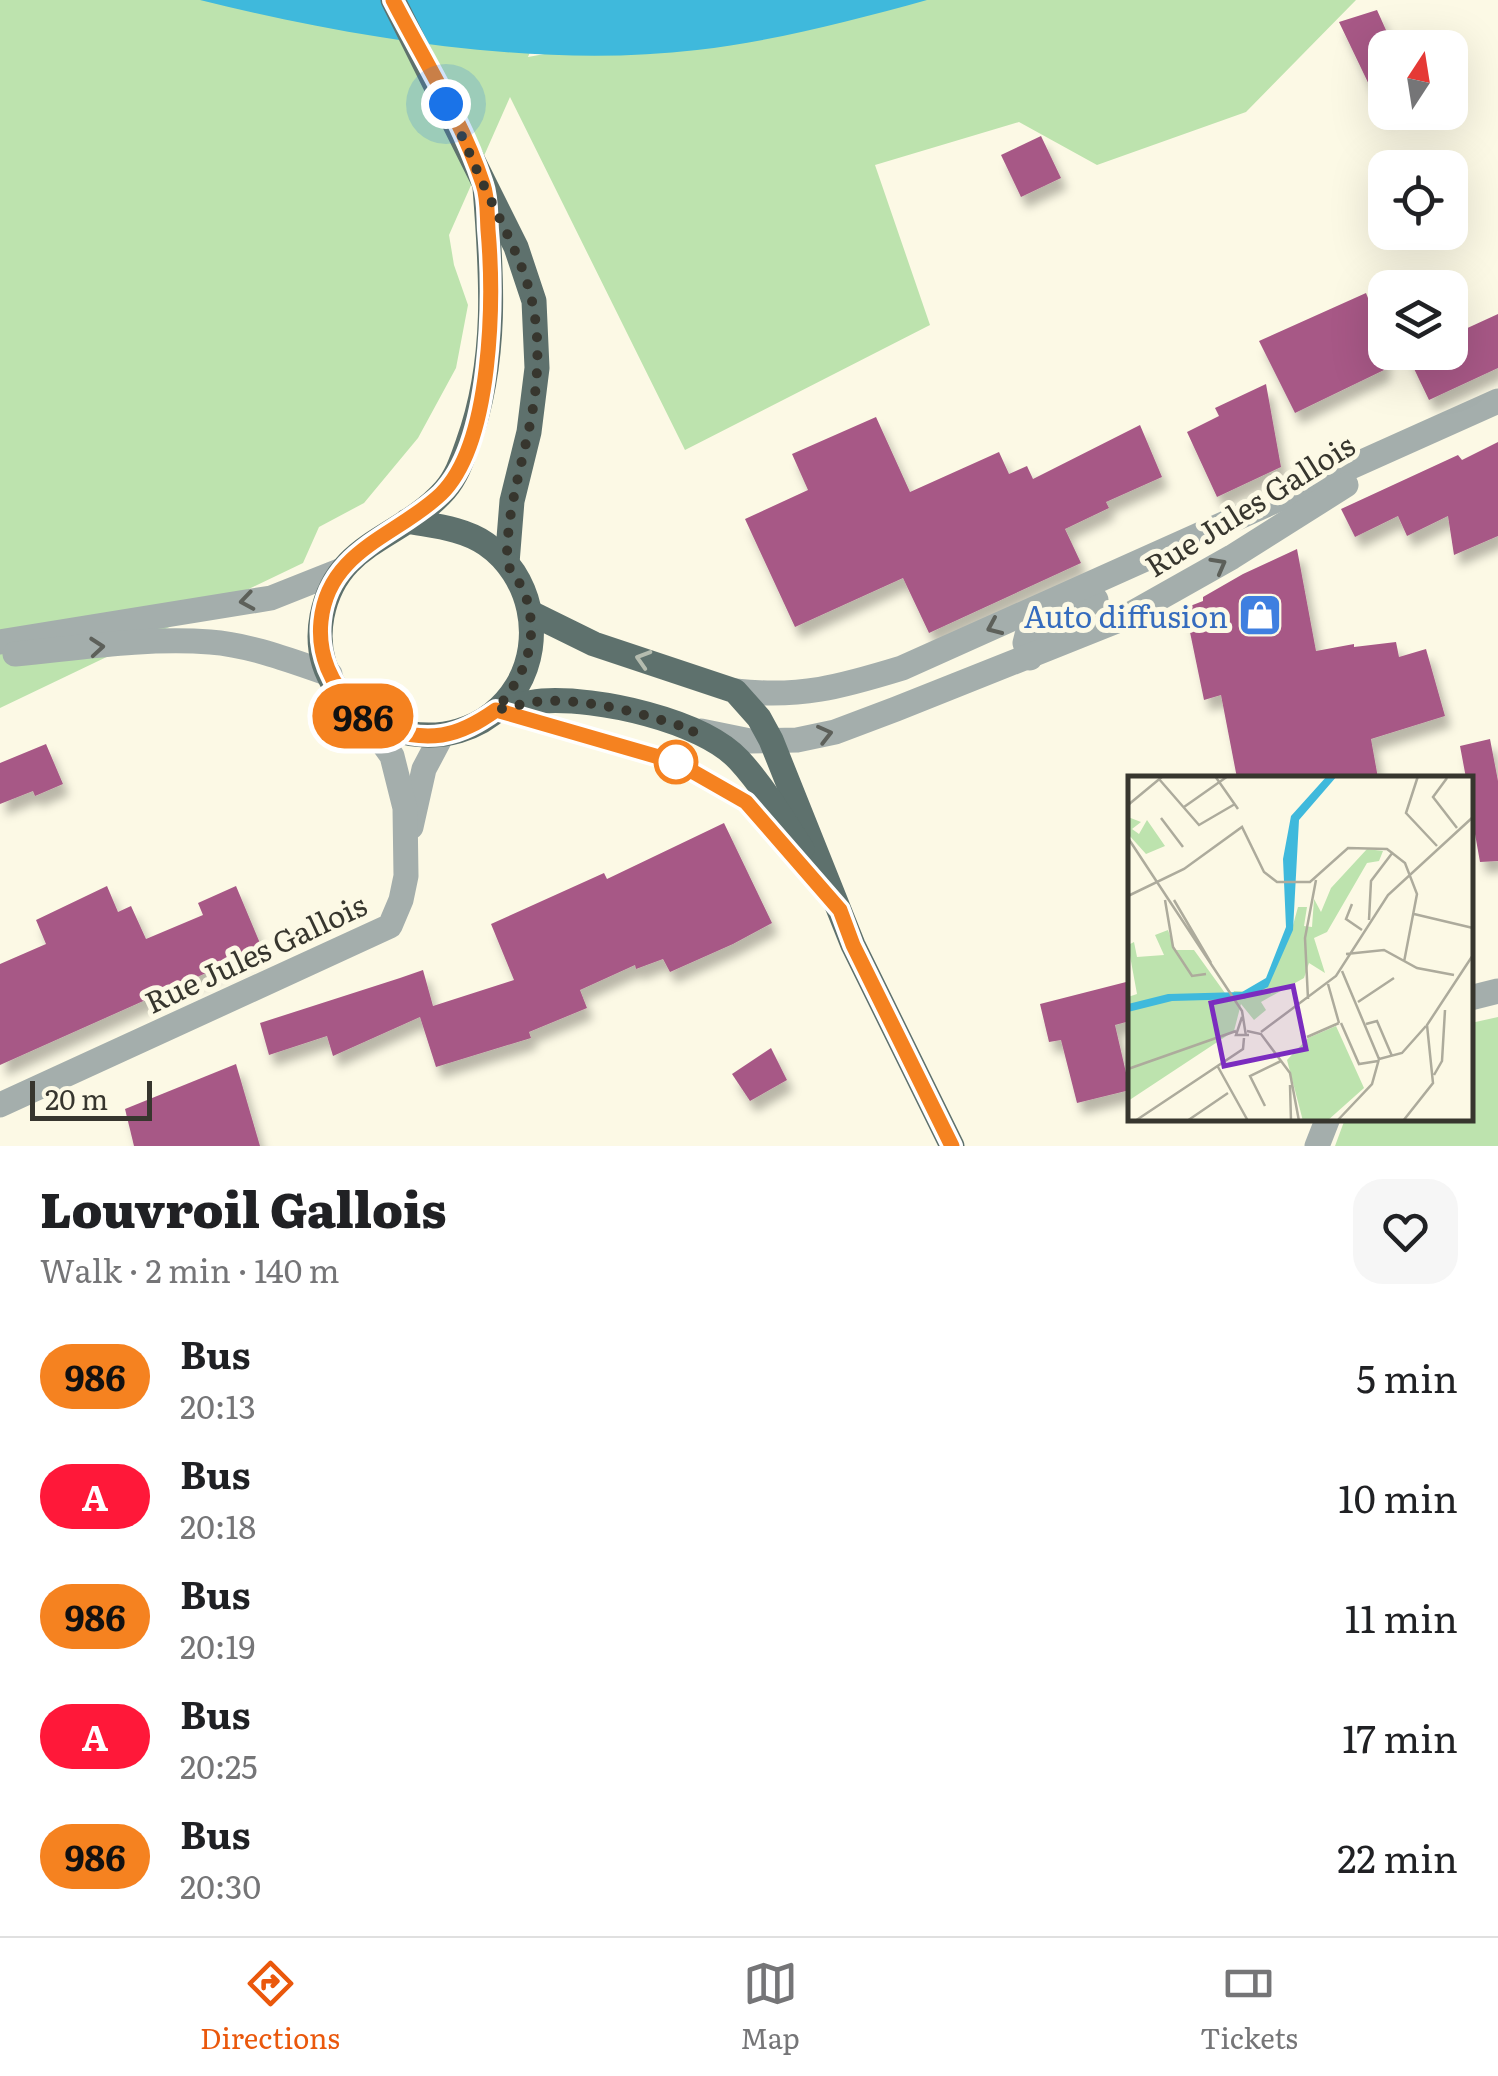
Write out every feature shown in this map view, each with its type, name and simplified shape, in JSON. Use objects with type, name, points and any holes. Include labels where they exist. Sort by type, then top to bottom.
[{"type":"main road","points":[[392,0],[516,247],[534,300],[538,368],[529,432],[512,501],[507,563]]},
{"type":"main road","points":[[406,521],[462,532],[486,544],[507,563],[522,586],[531,613],[532,639],[527,664],[516,687],[496,710],[471,727],[442,735],[415,736],[388,729],[364,716],[344,698],[322,649],[321,622],[327,595],[340,571],[358,551],[443,492],[458,471],[477,418],[490,347],[492,279],[485,188]]},
{"type":"main road","name":"Rue Jules Gallois","points":[[531,613],[594,644],[735,691]]},
{"type":"main road","points":[[735,691],[759,718],[771,740],[853,945],[952,1146]]},
{"type":"main road","name":"Rue Jules Gallois","points":[[496,710],[541,701],[579,702],[694,730]]},
{"type":"main road","points":[[694,730],[737,757],[783,818],[840,910]]},
{"type":"street","name":"Rue Jules Gallois","points":[[735,691],[799,694],[844,686],[902,668],[1498,401]]},
{"type":"street","name":"Rue Jules Gallois","points":[[694,730],[750,740],[798,740],[836,732],[1030,658],[1122,619],[1216,566],[1403,446]]},
{"type":"street","points":[[1030,658],[1025,643],[1027,635],[1036,629],[1189,554],[1244,517]]},
{"type":"street","points":[[0,642],[271,598],[340,571]]},
{"type":"street","points":[[0,656],[133,644],[210,642],[269,653],[330,674]]},
{"type":"street","name":"Rue Jules Gallois","points":[[0,1105],[390,926],[404,888],[405,808],[392,756],[364,716]]},
{"type":"street","points":[[407,841],[424,769],[442,735]]},
{"type":"street","points":[[1473,997],[1498,991]]},
{"type":"street","points":[[1317,1146],[1327,1121]]},
{"type":"green space","points":[[0,0],[552,0],[528,57],[841,0],[1356,0],[1246,112],[1097,165],[1019,122],[875,165],[930,325],[685,450],[510,97],[449,235],[454,265],[468,305],[456,368],[418,438],[364,503],[319,527],[303,563],[0,708]]},
{"type":"green space","points":[[1498,1017],[1498,1146],[1335,1146],[1344,1121],[1473,1121],[1473,1023]]},
{"type":"water","points":[[200,0],[927,0],[813,30],[726,46],[636,55],[574,56],[510,53],[383,38]]},
{"type":"building","points":[[1377,10],[1386,30],[1368,30],[1368,83],[1339,22]]},
{"type":"building","points":[[1041,136],[1061,178],[1021,197],[1001,155]]},
{"type":"building","points":[[1366,293],[1368,370],[1384,370],[1295,413],[1259,341]]},
{"type":"building","points":[[1498,314],[1498,368],[1429,400],[1415,370],[1468,370],[1468,328]]},
{"type":"building","points":[[1266,384],[1281,467],[1217,497],[1187,432],[1219,416],[1215,408]]},
{"type":"building","points":[[876,417],[910,492],[999,452],[1009,474],[1027,466],[1033,479],[1140,425],[1162,477],[1106,502],[1109,508],[1065,529],[1081,563],[929,633],[903,578],[795,627],[745,519],[808,490],[792,454]]},
{"type":"building","points":[[1498,442],[1498,536],[1454,555],[1448,516],[1407,536],[1398,516],[1355,537],[1341,509],[1458,455],[1462,460]]},
{"type":"building","points":[[1297,549],[1316,651],[1396,642],[1399,657],[1426,649],[1445,716],[1371,739],[1378,776],[1237,776],[1221,695],[1204,700],[1185,608],[1203,601],[1203,597]]},
{"type":"building","points":[[1490,739],[1498,781],[1498,861],[1480,862],[1473,823],[1473,776],[1466,776],[1460,746]]},
{"type":"building","points":[[46,744],[63,784],[0,804],[0,763]]},
{"type":"building","points":[[724,823],[772,923],[733,944],[670,972],[663,959],[636,969],[635,965],[580,990],[587,1008],[529,1032],[531,1038],[436,1067],[420,1017],[333,1056],[327,1036],[269,1055],[260,1023],[423,970],[433,1006],[514,980],[491,924],[604,873],[607,879]]},
{"type":"building","points":[[107,886],[118,912],[131,906],[146,939],[203,915],[198,903],[236,886],[262,948],[0,1065],[0,964],[46,944],[36,920]]},
{"type":"building","points":[[1128,982],[1128,1022],[1115,1025],[1128,1090],[1077,1103],[1061,1040],[1049,1042],[1040,1004]]},
{"type":"building","points":[[771,1048],[787,1080],[750,1101],[732,1074]]},
{"type":"building","points":[[236,1064],[260,1146],[134,1146],[125,1109]]},
{"type":"bus line","name":"986","points":[[393,0],[485,188],[492,279],[490,347],[477,418],[458,471],[443,492],[358,551],[340,571],[327,595],[321,622],[322,649],[330,674],[344,698],[364,716],[388,729],[415,736],[442,735],[471,727],[496,710],[676,762],[746,802],[840,910],[853,945],[952,1146]]},
{"type":"place","name":"Auto diffusion","points":[[1260,615]]},
{"type":"route","points":[[446,104],[516,247],[534,300],[538,368],[529,432],[512,501],[507,563],[522,586],[531,613],[532,639],[527,664],[516,687],[496,710],[541,701],[579,702],[694,730],[676,762]]}]
